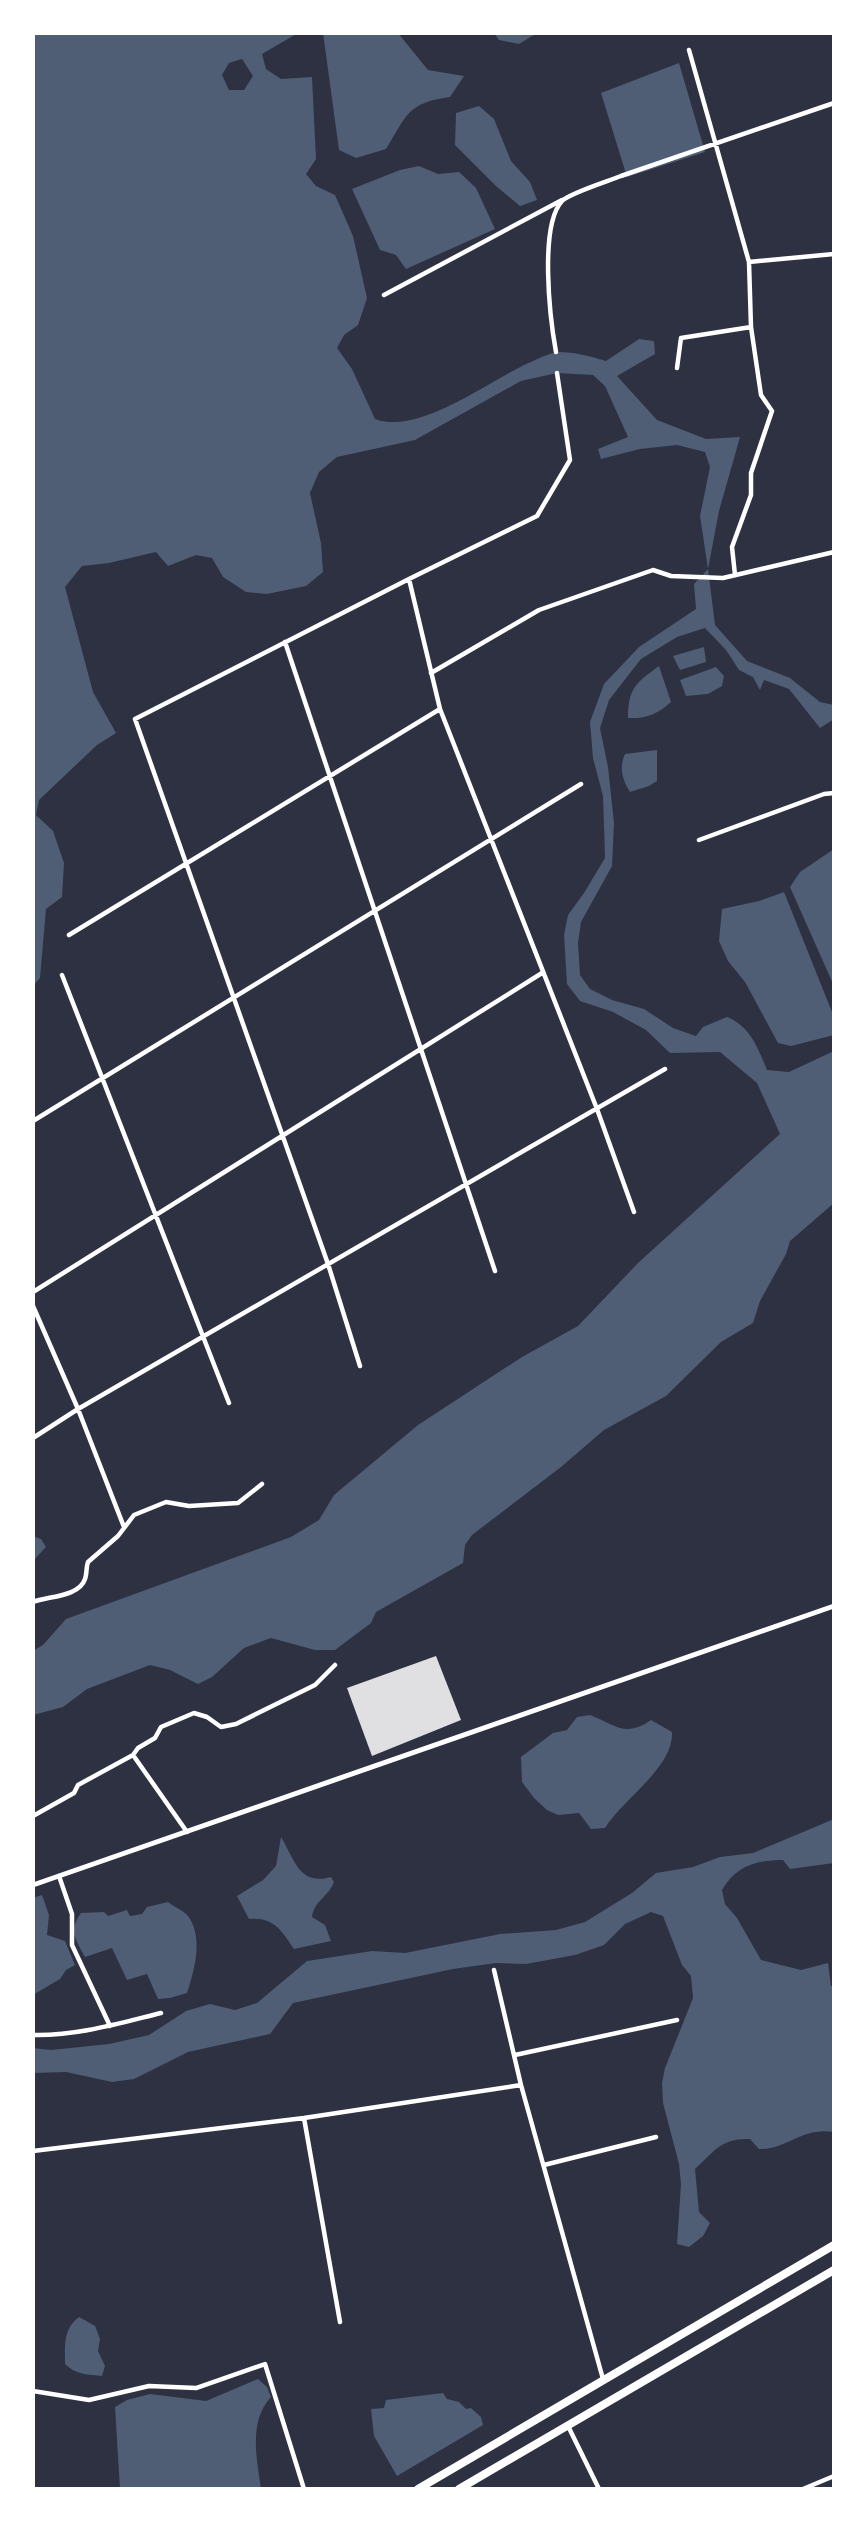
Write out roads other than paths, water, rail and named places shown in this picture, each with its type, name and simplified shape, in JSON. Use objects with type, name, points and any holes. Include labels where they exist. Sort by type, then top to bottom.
[{"type":"highway","points":[[418,2489],[834,2245]]},
{"type":"highway","points":[[459,2489],[834,2270]]},
{"type":"street","points":[[689,50],[750,261],[751,327],[761,396],[772,411],[751,473],[751,495],[732,547],[735,575]]},
{"type":"street","points":[[384,295],[563,200],[715,143],[834,103]]},
{"type":"street","points":[[556,352],[548,274],[551,221],[563,200]]},
{"type":"street","points":[[750,261],[834,254]]},
{"type":"street","points":[[677,368],[681,338],[751,327]]},
{"type":"street","points":[[360,1366],[328,1264],[135,719],[537,516],[570,460],[557,373]]},
{"type":"street","points":[[432,673],[539,610],[653,570],[671,576],[723,578],[834,552]]},
{"type":"street","points":[[409,579],[440,709],[597,1109],[634,1212]]},
{"type":"street","points":[[285,642],[495,1271]]},
{"type":"street","points":[[69,935],[440,709]]},
{"type":"street","points":[[33,1121],[581,784]]},
{"type":"street","points":[[699,840],[824,794],[834,793]]},
{"type":"street","points":[[33,1292],[542,973]]},
{"type":"street","points":[[62,975],[229,1403]]},
{"type":"street","points":[[33,1438],[78,1409],[665,1069]]},
{"type":"street","points":[[33,1306],[78,1409],[124,1528]]},
{"type":"street","points":[[33,1602],[70,1593],[82,1585],[88,1562],[134,1515],[166,1502],[189,1506],[238,1503],[262,1484]]},
{"type":"street","points":[[33,1885],[834,1606]]},
{"type":"street","points":[[33,1816],[74,1793],[78,1785],[133,1755],[138,1748],[155,1738],[162,1727],[194,1713],[207,1717],[220,1727],[236,1724],[316,1685],[335,1665]]},
{"type":"street","points":[[133,1755],[188,1833]]},
{"type":"street","points":[[59,1876],[72,1914],[72,1945],[110,2026]]},
{"type":"street","points":[[494,1970],[521,2085],[603,2380]]},
{"type":"street","points":[[33,2035],[54,2036],[162,2013]]},
{"type":"street","points":[[515,2055],[677,2020]]},
{"type":"street","points":[[33,2151],[304,2118],[521,2085]]},
{"type":"street","points":[[304,2118],[340,2322]]},
{"type":"street","points":[[544,2165],[656,2137]]},
{"type":"street","points":[[33,2391],[89,2400],[149,2386],[196,2388],[265,2364],[304,2489]]},
{"type":"street","points":[[568,2426],[599,2489]]},
{"type":"street","points":[[803,2489],[834,2476]]},
{"type":"water","points":[[33,33],[298,33],[262,54],[266,69],[281,79],[312,77],[316,159],[306,174],[316,186],[335,195],[353,236],[367,298],[358,325],[344,335],[337,348],[352,369],[375,419],[393,422],[413,420],[434,413],[552,353],[576,354],[606,361],[639,339],[654,341],[655,354],[617,376],[657,420],[706,439],[740,437],[719,511],[708,569],[700,516],[710,467],[705,452],[677,445],[640,449],[601,459],[598,449],[628,437],[605,386],[593,375],[557,373],[521,381],[415,440],[337,457],[319,472],[310,493],[321,543],[323,572],[306,586],[267,594],[246,592],[223,577],[212,558],[196,555],[168,566],[156,552],[82,566],[65,587],[93,692],[116,733],[97,745],[39,800],[36,815],[53,831],[64,863],[62,897],[46,909],[40,978],[33,986]],"holes":[[[242,59],[253,76],[244,90],[229,90],[222,75],[229,63]]]},
{"type":"water","points":[[323,33],[398,33],[428,70],[464,76],[450,97],[425,103],[410,112],[386,149],[356,158],[339,150]]},
{"type":"water","points":[[494,33],[537,33],[519,44],[499,40]]},
{"type":"water","points":[[679,63],[705,152],[627,177],[601,93]]},
{"type":"water","points":[[479,106],[494,119],[511,161],[530,182],[537,200],[520,206],[455,145],[456,113]]},
{"type":"water","points":[[419,166],[438,174],[459,172],[476,188],[495,229],[406,269],[396,255],[380,250],[352,189],[400,170]]},
{"type":"water","points":[[708,569],[715,625],[747,661],[790,678],[820,702],[834,705],[834,719],[820,728],[789,689],[764,680],[760,690],[753,677],[739,670],[726,650],[705,628],[677,637],[641,659],[609,700],[600,728],[608,767],[614,823],[612,866],[581,922],[578,943],[580,975],[590,989],[612,1000],[644,1009],[673,1028],[696,1036],[703,1027],[727,1017],[735,1021],[752,1039],[767,1070],[789,1072],[834,1051],[834,1203],[790,1241],[786,1254],[760,1301],[753,1323],[721,1342],[666,1396],[604,1430],[561,1467],[472,1535],[465,1545],[463,1563],[376,1612],[371,1623],[335,1650],[315,1650],[271,1638],[244,1648],[212,1677],[198,1684],[170,1670],[150,1665],[87,1689],[63,1707],[33,1715],[33,1651],[43,1645],[66,1619],[291,1537],[319,1520],[334,1495],[418,1425],[522,1357],[578,1326],[638,1263],[780,1134],[757,1083],[720,1052],[670,1053],[646,1030],[613,1012],[580,1001],[567,984],[564,935],[568,915],[605,858],[603,796],[593,758],[590,722],[604,684],[639,647],[696,609],[694,584]]},
{"type":"water","points":[[704,647],[706,662],[680,670],[673,656]]},
{"type":"water","points":[[659,666],[671,702],[651,715],[628,718],[635,687]]},
{"type":"water","points":[[716,667],[724,676],[722,686],[708,694],[686,696],[680,680]]},
{"type":"water","points":[[657,750],[657,781],[630,792],[622,773],[625,754]]},
{"type":"water","points":[[834,849],[834,986],[790,887],[800,872]]},
{"type":"water","points":[[784,892],[834,1017],[834,1035],[791,1046],[778,1043],[745,982],[728,961],[719,941],[722,909]]},
{"type":"water","points":[[33,1536],[41,1539],[46,1547],[33,1561]]},
{"type":"water","points":[[590,1715],[627,1729],[651,1720],[672,1732],[665,1758],[646,1782],[605,1828],[591,1829],[579,1813],[558,1815],[547,1810],[534,1798],[522,1782],[521,1757],[553,1733],[567,1730],[577,1717]]},
{"type":"water","points":[[834,1819],[834,1863],[790,1869],[783,1860],[764,1861],[740,1870],[722,1890],[725,1904],[737,1918],[761,1960],[801,1970],[828,1963],[831,1986],[834,1986],[834,2132],[822,2131],[803,2135],[769,2148],[759,2149],[750,2139],[732,2141],[719,2147],[695,2169],[699,2212],[710,2223],[703,2236],[689,2247],[677,2244],[681,2184],[679,2164],[663,2103],[662,2083],[665,2068],[693,1998],[691,1976],[682,1965],[663,1916],[651,1912],[625,1924],[604,1945],[575,1955],[526,1964],[496,1963],[453,1969],[293,2003],[270,2034],[188,2052],[134,2079],[112,2082],[66,2072],[33,2073],[33,2048],[51,2050],[109,2044],[149,2035],[186,2011],[210,2004],[235,2010],[257,2003],[307,1961],[372,1951],[405,1953],[500,1934],[556,1930],[585,1922],[632,1893],[656,1873],[693,1867],[720,1857],[753,1853]]},
{"type":"water","points":[[281,1837],[299,1869],[312,1878],[331,1877],[334,1882],[313,1911],[312,1917],[325,1925],[331,1941],[294,1949],[276,1926],[265,1920],[249,1919],[237,1896],[263,1880],[276,1866]]},
{"type":"water","points":[[42,1895],[49,1915],[47,1935],[65,1941],[75,1965],[66,1970],[60,1979],[33,1995],[33,1898]]},
{"type":"water","points":[[168,1902],[188,1916],[196,1937],[194,1966],[187,1993],[158,1999],[147,1974],[127,1980],[112,1948],[85,1957],[74,1930],[81,1913],[104,1912],[108,1916],[127,1910],[130,1916],[142,1914],[147,1907]]},
{"type":"water","points":[[79,2317],[95,2326],[100,2339],[98,2351],[105,2366],[102,2376],[77,2372],[65,2364],[68,2332]]},
{"type":"water","points":[[258,2379],[267,2387],[271,2397],[259,2418],[257,2429],[256,2453],[261,2489],[120,2489],[115,2407],[127,2400],[150,2394],[206,2401]]},
{"type":"water","points":[[443,2393],[447,2399],[459,2402],[466,2409],[471,2408],[481,2417],[483,2425],[397,2476],[374,2436],[371,2409],[384,2408],[386,2400]]}]
